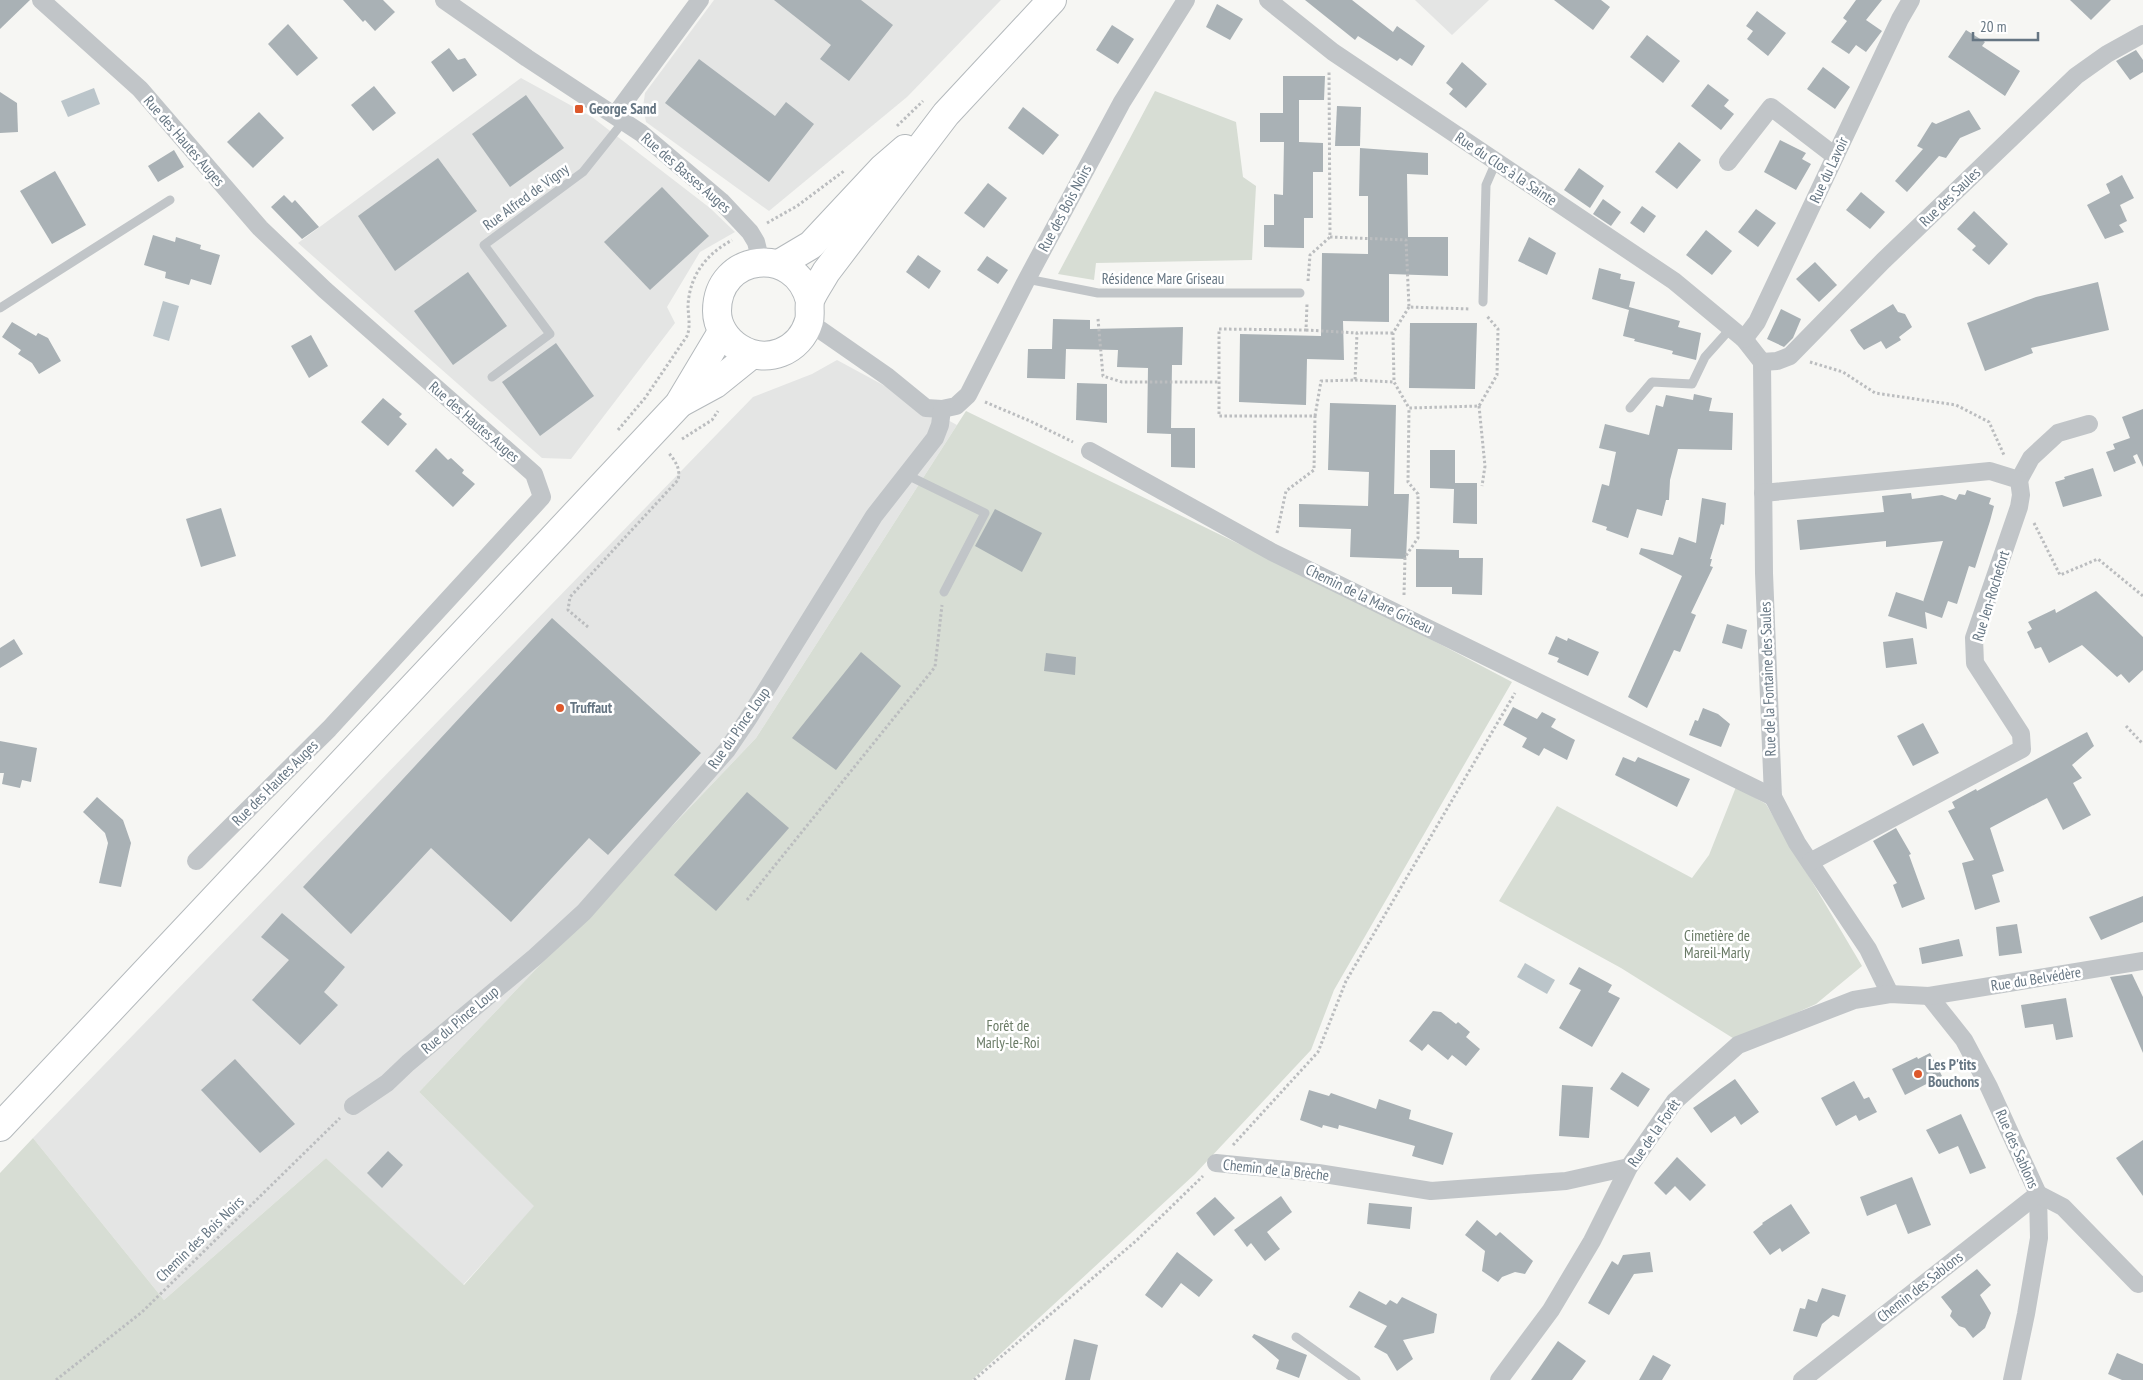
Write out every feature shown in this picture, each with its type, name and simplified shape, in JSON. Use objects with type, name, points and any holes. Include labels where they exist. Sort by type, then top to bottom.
[{"type":"main road","points":[[937,106],[826,272],[809,311],[802,336],[791,347],[776,354],[763,357],[751,355],[732,344],[722,332],[717,317],[717,301],[722,286],[732,274],[745,266],[770,263],[811,245],[883,168],[937,106],[1052,0]]},
{"type":"main road","points":[[770,263],[794,273],[803,283],[809,311]]},
{"type":"main road","points":[[0,1127],[679,404],[722,332]]},
{"type":"main road","points":[[679,404],[714,384],[751,355]]},
{"type":"street","name":"Rue des Hautes Auges","points":[[41,0],[140,89],[260,228],[325,290],[534,474],[542,497],[329,729],[196,860]]},
{"type":"street","name":"Rue des Basses Auges","points":[[444,0],[640,133],[721,201],[750,232],[770,263]]},
{"type":"street","points":[[619,118],[700,0]]},
{"type":"street","name":"Rue des Bois Noirs","points":[[968,395],[1026,279],[1122,102],[1186,0]]},
{"type":"street","name":"Rue du Clos à la Sainte","points":[[1268,0],[1333,52],[1674,281],[1737,333]]},
{"type":"street","name":"Rue du Lavoir","points":[[1737,333],[1757,322],[1900,19],[1911,0]]},
{"type":"street","name":"Rue des Saules","points":[[1790,356],[1883,261],[2076,76],[2107,54],[2143,34]]},
{"type":"street","points":[[1728,162],[1771,107],[1835,156]]},
{"type":"street","points":[[809,311],[926,408],[942,410],[956,406],[968,395]]},
{"type":"street","points":[[1737,333],[1762,362],[1777,361],[1790,356]]},
{"type":"street","name":"Rue de la Fontaine des Saules","points":[[1762,362],[1764,573],[1773,797],[1797,843],[1868,949],[1890,994]]},
{"type":"street","name":"Rue du Pince Loup","points":[[353,1106],[387,1083],[408,1063],[535,957],[584,912],[732,742],[869,524],[905,474],[935,438],[940,425],[942,410]]},
{"type":"street","points":[[1763,493],[1990,471],[2020,488],[2031,458],[2058,433],[2089,424]]},
{"type":"street","name":"Chemin de la Mare Griseau","points":[[1090,451],[1272,552],[1773,797]]},
{"type":"street","name":"Rue Jen-Rochefort","points":[[1810,862],[2022,749],[2021,734],[1975,663],[1974,638],[2020,507],[2020,488]]},
{"type":"street","name":"Rue du Belvédère","points":[[1929,996],[2143,961]]},
{"type":"street","name":"Rue de la Forêt","points":[[1499,1380],[1551,1310],[1592,1240],[1629,1166],[1675,1100],[1738,1045],[1854,1000],[1890,994],[1929,996]]},
{"type":"street","name":"Rue des Sablons","points":[[1929,996],[1964,1040],[2038,1194],[2039,1238],[2012,1380]]},
{"type":"street","name":"Chemin de la Brèche","points":[[1216,1163],[1318,1173],[1431,1191],[1566,1181],[1629,1166]]},
{"type":"street","points":[[2038,1194],[2062,1207],[2141,1284]]},
{"type":"street","name":"Chemin des Sablons","points":[[1802,1380],[2038,1194]]},
{"type":"lane","name":"Rue Alfred de Vigny","points":[[492,377],[550,334],[484,245],[583,172],[619,118]]},
{"type":"lane","points":[[1482,306],[1486,185],[1496,162]]},
{"type":"lane","points":[[0,308],[170,200]]},
{"type":"lane","name":"Résidence Mare Griseau","points":[[1026,279],[1098,293],[1300,293]]},
{"type":"lane","points":[[1630,408],[1652,382],[1692,384],[1705,357],[1737,333]]},
{"type":"lane","points":[[905,474],[985,513],[944,592]]},
{"type":"lane","points":[[1296,1337],[1356,1380]]},
{"type":"path","points":[[1330,237],[1328,67],[1333,52]]},
{"type":"path","points":[[892,130],[937,106]]},
{"type":"path","points":[[687,336],[690,329],[688,304],[690,290],[699,268],[706,258],[719,247],[797,206],[848,168]]},
{"type":"path","points":[[1308,283],[1310,255],[1330,237],[1406,240],[1410,307],[1393,333],[1394,382],[1409,408],[1408,482],[1418,494],[1418,538],[1405,557],[1404,597],[1386,607]]},
{"type":"path","points":[[1306,330],[1307,302]]},
{"type":"path","points":[[1482,306],[1498,329],[1497,375],[1479,406],[1485,466],[1482,486]]},
{"type":"path","points":[[1410,307],[1473,310]]},
{"type":"path","points":[[1098,319],[1103,376],[1122,382],[1219,382]]},
{"type":"path","points":[[1315,416],[1219,416],[1219,329],[1393,333]]},
{"type":"path","points":[[1355,380],[1357,333]]},
{"type":"path","points":[[1790,356],[1843,372],[1874,393],[1956,405],[1990,422],[2060,575],[2098,559],[2143,596]]},
{"type":"path","points":[[1272,552],[1286,491],[1314,470],[1315,416],[1321,381],[1394,382]]},
{"type":"path","points":[[968,395],[1030,421],[1090,451]]},
{"type":"path","points":[[1409,408],[1479,406]]},
{"type":"path","points":[[588,627],[568,610],[570,598],[678,480],[680,474],[676,462],[666,449]]},
{"type":"path","points":[[747,900],[935,667],[944,592]]},
{"type":"path","points":[[1216,1163],[1318,1052],[1346,982],[1526,675]]},
{"type":"path","points":[[2126,726],[2143,744]]},
{"type":"path","name":"Chemin des Bois Noirs","points":[[56,1380],[142,1312],[353,1106]]},
{"type":"path","name":"Chemin de la Brèche","points":[[974,1380],[1137,1240],[1216,1163]]},
{"type":"shaded area","points":[[714,0],[1001,0],[907,97],[769,211],[646,122],[643,107],[645,93]]},
{"type":"shaded area","points":[[1415,0],[1489,0],[1452,35]]},
{"type":"shaded area","points":[[521,78],[592,117],[710,208],[735,232],[700,252],[667,307],[675,323],[571,459],[542,458],[298,243]]},
{"type":"shaded area","points":[[94,88],[100,104],[68,117],[61,101]]},
{"type":"shaded area","points":[[163,301],[179,306],[169,341],[153,336]]},
{"type":"shaded area","points":[[837,360],[957,425],[756,738],[419,1092],[535,1206],[463,1285],[326,1158],[164,1300],[33,1138],[753,397],[812,374]]},
{"type":"shaded area","points":[[1525,963],[1555,980],[1547,994],[1517,977]]},
{"type":"green space","points":[[1155,91],[1236,122],[1243,177],[1256,186],[1252,260],[1096,263],[1094,280],[1058,274]]},
{"type":"green space","name":"Forêt de Marly-le-Roi","points":[[966,411],[1379,612],[1512,682],[1334,990],[1311,1050],[1195,1174],[972,1380],[0,1380],[0,1173],[33,1138],[164,1300],[326,1158],[464,1285],[534,1206],[419,1092],[756,738]]},
{"type":"green space","name":"Cimetière de Mareil-Marly","points":[[1736,787],[1766,804],[1862,966],[1816,1004],[1736,1040],[1621,968],[1499,901],[1557,806],[1692,878],[1709,855]]},
{"type":"building","points":[[0,0],[30,0],[0,29]]},
{"type":"building","points":[[343,0],[383,0],[395,12],[375,31],[365,20],[363,22]]},
{"type":"building","points":[[774,0],[861,0],[893,25],[849,81],[820,59],[831,45]]},
{"type":"building","points":[[1305,0],[1352,0],[1393,32],[1397,26],[1425,46],[1412,66],[1400,58],[1397,61],[1358,36],[1355,40]]},
{"type":"building","points":[[1554,0],[1601,0],[1610,7],[1593,30]]},
{"type":"building","points":[[1856,0],[1882,0],[1866,20],[1882,31],[1866,52],[1856,45],[1849,54],[1831,42],[1847,21],[1843,18]]},
{"type":"building","points":[[2070,0],[2111,0],[2091,20]]},
{"type":"building","points":[[1217,4],[1243,19],[1230,40],[1206,27]]},
{"type":"building","points":[[1757,11],[1786,33],[1768,56],[1747,39],[1753,31],[1746,26]]},
{"type":"building","points":[[288,24],[318,58],[297,76],[268,44]]},
{"type":"building","points":[[1112,25],[1134,39],[1118,64],[1096,50]]},
{"type":"building","points":[[1966,30],[1985,42],[1982,46],[2020,71],[2005,96],[1948,57]]},
{"type":"building","points":[[1647,35],[1680,61],[1663,83],[1630,57]]},
{"type":"building","points":[[449,48],[458,60],[465,58],[477,75],[453,92],[431,62]]},
{"type":"building","points":[[2136,50],[2143,60],[2143,72],[2130,80],[2116,61]]},
{"type":"building","points":[[699,59],[775,116],[786,102],[814,124],[769,182],[665,103]]},
{"type":"building","points":[[1462,62],[1487,84],[1466,108],[1449,94],[1453,89],[1446,83]]},
{"type":"building","points":[[1823,67],[1850,87],[1835,109],[1807,89]]},
{"type":"building","points":[[1283,76],[1325,76],[1324,100],[1299,100],[1299,142],[1323,143],[1323,172],[1313,172],[1313,218],[1304,218],[1304,248],[1264,247],[1264,225],[1274,225],[1274,194],[1283,195],[1284,142],[1260,142],[1260,113],[1283,113]]},
{"type":"building","points":[[1708,84],[1729,100],[1724,106],[1734,114],[1721,130],[1691,106]]},
{"type":"building","points":[[374,86],[396,113],[373,131],[351,105]]},
{"type":"building","points":[[0,92],[17,103],[18,132],[0,133]]},
{"type":"building","points":[[526,95],[564,148],[510,187],[472,134]]},
{"type":"building","points":[[1337,106],[1361,107],[1360,146],[1335,146]]},
{"type":"building","points":[[1023,107],[1059,135],[1043,155],[1008,128]]},
{"type":"building","points":[[1969,110],[1981,129],[1960,138],[1946,158],[1939,156],[1907,192],[1895,181],[1923,149],[1917,146],[1932,122],[1936,124]]},
{"type":"building","points":[[259,112],[284,138],[253,168],[227,142]]},
{"type":"building","points":[[1780,140],[1806,153],[1802,159],[1811,164],[1796,190],[1764,172]]},
{"type":"building","points":[[1679,142],[1701,160],[1677,189],[1655,172]]},
{"type":"building","points":[[1360,148],[1428,153],[1428,175],[1407,174],[1408,237],[1448,237],[1448,276],[1389,274],[1389,322],[1343,321],[1344,360],[1307,359],[1306,405],[1239,402],[1240,334],[1321,336],[1322,253],[1368,254],[1368,196],[1359,196]]},
{"type":"building","points":[[174,150],[184,167],[158,182],[148,166]]},
{"type":"building","points":[[438,158],[477,211],[395,271],[358,216]]},
{"type":"building","points":[[1579,168],[1604,186],[1590,208],[1564,190]]},
{"type":"building","points":[[55,171],[86,225],[52,244],[20,191]]},
{"type":"building","points":[[2122,175],[2134,198],[2120,205],[2127,221],[2119,225],[2124,232],[2105,239],[2087,205],[2110,193],[2106,184]]},
{"type":"building","points":[[988,183],[1007,198],[984,228],[964,213]]},
{"type":"building","points":[[662,187],[709,236],[650,290],[604,242]]},
{"type":"building","points":[[1861,192],[1885,212],[1870,229],[1846,210]]},
{"type":"building","points":[[284,195],[292,203],[295,200],[319,227],[302,239],[271,207]]},
{"type":"building","points":[[1603,199],[1621,212],[1611,226],[1593,214]]},
{"type":"building","points":[[1642,206],[1656,216],[1644,233],[1630,223]]},
{"type":"building","points":[[1756,209],[1776,223],[1758,247],[1738,232]]},
{"type":"building","points":[[1974,211],[2008,244],[1989,265],[1972,250],[1976,246],[1957,229]]},
{"type":"building","points":[[1706,230],[1732,251],[1712,275],[1686,255]]},
{"type":"building","points":[[153,235],[175,242],[176,237],[201,245],[200,249],[220,255],[211,285],[191,279],[189,285],[165,278],[166,272],[144,265]]},
{"type":"building","points":[[1529,237],[1556,253],[1547,275],[1518,261]]},
{"type":"building","points":[[918,255],[941,271],[929,289],[906,272]]},
{"type":"building","points":[[987,256],[1008,270],[998,284],[977,270]]},
{"type":"building","points":[[1815,262],[1837,285],[1819,302],[1796,279]]},
{"type":"building","points":[[1599,268],[1621,274],[1620,279],[1635,282],[1629,307],[1680,321],[1678,327],[1701,333],[1696,360],[1672,354],[1673,351],[1634,341],[1635,339],[1623,336],[1629,310],[1592,299]]},
{"type":"building","points":[[468,272],[507,326],[453,365],[414,311]]},
{"type":"building","points":[[2098,282],[2109,330],[2031,348],[2033,353],[1985,371],[1967,323],[2036,297]]},
{"type":"building","points":[[1893,304],[1898,312],[1905,314],[1912,327],[1899,337],[1901,340],[1886,349],[1881,341],[1864,350],[1850,330]]},
{"type":"building","points":[[1781,309],[1801,319],[1793,338],[1784,347],[1767,339]]},
{"type":"building","points":[[1053,319],[1090,320],[1090,329],[1183,327],[1182,365],[1172,365],[1171,428],[1195,428],[1195,468],[1171,467],[1171,434],[1147,433],[1148,368],[1117,367],[1118,350],[1066,349],[1065,379],[1027,378],[1028,349],[1052,349]]},
{"type":"building","points":[[12,322],[36,336],[38,333],[48,338],[61,361],[39,374],[32,363],[18,354],[21,350],[2,337]]},
{"type":"building","points":[[1410,323],[1477,323],[1475,389],[1409,388]]},
{"type":"building","points":[[311,335],[328,366],[309,378],[291,346]]},
{"type":"building","points":[[556,343],[594,396],[540,436],[502,382]]},
{"type":"building","points":[[1077,383],[1107,384],[1107,423],[1076,420]]},
{"type":"building","points":[[1694,394],[1712,398],[1709,411],[1733,413],[1732,450],[1678,449],[1670,480],[1669,500],[1666,500],[1662,516],[1637,509],[1628,538],[1606,530],[1607,527],[1592,522],[1602,484],[1609,486],[1616,452],[1599,448],[1605,424],[1649,435],[1656,405],[1663,407],[1666,395],[1693,400]]},
{"type":"building","points":[[383,398],[402,414],[399,417],[407,424],[388,446],[361,422]]},
{"type":"building","points":[[1330,403],[1396,405],[1394,494],[1409,494],[1406,559],[1350,557],[1351,529],[1299,527],[1299,504],[1368,506],[1369,472],[1328,470]]},
{"type":"building","points":[[2143,409],[2143,467],[2137,454],[2133,456],[2136,463],[2114,472],[2106,452],[2115,449],[2113,444],[2130,438],[2122,417]]},
{"type":"building","points":[[436,448],[448,460],[451,458],[464,470],[462,473],[475,484],[453,507],[415,471]]},
{"type":"building","points":[[1430,450],[1455,450],[1455,483],[1477,483],[1477,524],[1453,523],[1454,489],[1430,488]]},
{"type":"building","points":[[2093,468],[2102,496],[2063,507],[2055,482],[2065,479],[2064,477]]},
{"type":"building","points":[[1967,490],[1991,498],[1989,504],[1994,506],[1990,521],[1975,568],[1969,566],[1957,604],[1948,601],[1942,618],[1925,612],[1927,629],[1888,616],[1896,592],[1923,602],[1943,541],[1886,547],[1886,541],[1800,550],[1797,520],[1884,512],[1882,496],[1911,493],[1912,499],[1942,495],[1956,500],[1959,494],[1965,495]]},
{"type":"building","points":[[1702,498],[1726,503],[1724,525],[1721,524],[1710,559],[1712,559],[1710,566],[1713,567],[1691,613],[1696,615],[1680,652],[1674,650],[1647,708],[1628,697],[1682,576],[1639,554],[1641,548],[1673,555],[1679,537],[1696,543]]},
{"type":"building","points":[[221,508],[236,556],[201,567],[186,519]]},
{"type":"building","points":[[995,509],[1042,533],[1022,572],[975,546]]},
{"type":"building","points":[[1416,549],[1459,550],[1459,558],[1483,558],[1482,595],[1452,594],[1452,587],[1416,587]]},
{"type":"building","points":[[2096,591],[2143,637],[2143,670],[2129,683],[2121,674],[2117,677],[2082,645],[2049,663],[2041,647],[2035,649],[2027,632],[2032,629],[2028,622],[2055,609],[2056,613]]},
{"type":"building","name":"Truffaut","points":[[552,618],[701,753],[608,855],[589,838],[511,922],[431,848],[351,934],[303,887]]},
{"type":"building","points":[[1727,624],[1747,630],[1742,649],[1722,643]]},
{"type":"building","points":[[1556,636],[1567,641],[1568,638],[1599,652],[1588,676],[1557,662],[1559,658],[1548,654]]},
{"type":"building","points":[[1913,638],[1917,664],[1886,668],[1883,642]]},
{"type":"building","points":[[14,639],[23,654],[0,668],[0,648]]},
{"type":"building","points":[[861,652],[901,686],[836,770],[792,738]]},
{"type":"building","points":[[1046,653],[1076,657],[1075,675],[1044,671]]},
{"type":"building","points":[[1513,707],[1537,719],[1542,712],[1556,719],[1551,727],[1575,740],[1567,760],[1544,748],[1539,756],[1522,747],[1527,738],[1503,725]]},
{"type":"building","points":[[1703,708],[1718,714],[1730,724],[1721,747],[1689,735],[1695,720],[1698,721]]},
{"type":"building","points":[[1923,723],[1939,753],[1913,766],[1897,736]]},
{"type":"building","points":[[2087,732],[2094,746],[2072,765],[2082,778],[2073,783],[2091,815],[2063,830],[2047,798],[1990,828],[2004,871],[1992,875],[2000,902],[1975,910],[1962,863],[1974,860],[1948,811],[1955,808],[1952,802],[1976,789],[1977,791]]},
{"type":"building","points":[[0,741],[37,748],[31,782],[22,780],[20,788],[2,784],[4,773],[0,773]]},
{"type":"building","points":[[1623,757],[1635,762],[1638,757],[1690,779],[1677,807],[1615,775]]},
{"type":"building","points":[[747,792],[789,828],[716,911],[674,875]]},
{"type":"building","points":[[97,797],[123,820],[131,843],[121,887],[99,883],[108,843],[105,833],[83,812]]},
{"type":"building","points":[[1896,828],[1911,854],[1909,855],[1925,899],[1902,908],[1893,885],[1897,883],[1873,841]]},
{"type":"building","points":[[2143,896],[2143,922],[2101,940],[2089,917]]},
{"type":"building","points":[[282,913],[345,967],[324,992],[338,1005],[300,1045],[252,1000],[289,960],[261,937]]},
{"type":"building","points":[[2017,924],[2022,953],[1999,956],[1996,927]]},
{"type":"building","points":[[1959,939],[1963,956],[1922,964],[1919,948]]},
{"type":"building","points":[[1579,967],[1612,985],[1608,992],[1620,998],[1592,1047],[1559,1028],[1581,990],[1569,984]]},
{"type":"building","points":[[2132,974],[2143,997],[2143,1053],[2110,977]]},
{"type":"building","points":[[2066,998],[2073,1037],[2056,1040],[2053,1024],[2025,1028],[2021,1005]]},
{"type":"building","points":[[1433,1011],[1441,1012],[1470,1032],[1466,1037],[1480,1049],[1466,1066],[1452,1055],[1448,1060],[1428,1044],[1422,1051],[1409,1041]]},
{"type":"building","name":"Les P'tits Bouchons","points":[[1930,1053],[1942,1076],[1905,1095],[1892,1069]]},
{"type":"building","points":[[235,1059],[295,1124],[260,1153],[201,1090]]},
{"type":"building","points":[[1622,1072],[1650,1089],[1638,1107],[1610,1089]]},
{"type":"building","points":[[1735,1079],[1759,1112],[1741,1125],[1735,1116],[1711,1133],[1693,1108]]},
{"type":"building","points":[[1854,1081],[1864,1099],[1869,1097],[1877,1112],[1859,1121],[1856,1115],[1836,1126],[1821,1098]]},
{"type":"building","points":[[1562,1085],[1593,1087],[1589,1138],[1559,1136]]},
{"type":"building","points":[[1309,1090],[1329,1096],[1331,1093],[1376,1109],[1379,1099],[1411,1110],[1409,1119],[1453,1133],[1443,1165],[1412,1156],[1415,1146],[1339,1125],[1338,1129],[1323,1125],[1322,1128],[1300,1120]]},
{"type":"building","points":[[1961,1114],[1986,1168],[1970,1174],[1958,1146],[1939,1154],[1926,1130]]},
{"type":"building","points":[[2143,1140],[2143,1196],[2116,1158]]},
{"type":"building","points":[[388,1151],[403,1165],[382,1188],[367,1173]]},
{"type":"building","points":[[1677,1157],[1706,1185],[1690,1201],[1675,1186],[1666,1195],[1654,1183]]},
{"type":"building","points":[[1912,1177],[1931,1225],[1908,1234],[1896,1204],[1867,1216],[1860,1197]]},
{"type":"building","points":[[1281,1196],[1292,1212],[1267,1232],[1280,1249],[1265,1261],[1251,1243],[1247,1247],[1234,1230]]},
{"type":"building","points":[[1215,1197],[1235,1218],[1214,1236],[1196,1213]]},
{"type":"building","points":[[1369,1203],[1412,1207],[1410,1229],[1367,1224]]},
{"type":"building","points":[[1791,1204],[1810,1233],[1782,1252],[1780,1248],[1770,1255],[1753,1232],[1762,1223]]},
{"type":"building","points":[[1477,1220],[1496,1236],[1500,1232],[1533,1261],[1525,1274],[1515,1272],[1502,1277],[1498,1282],[1482,1271],[1485,1251],[1465,1235]]},
{"type":"building","points":[[1177,1252],[1213,1280],[1199,1297],[1181,1283],[1162,1308],[1145,1295]]},
{"type":"building","points":[[1650,1252],[1653,1272],[1634,1274],[1609,1315],[1588,1303],[1612,1261],[1618,1265],[1623,1255]]},
{"type":"building","points":[[1977,1269],[1991,1285],[1980,1295],[1991,1313],[1985,1328],[1973,1338],[1965,1328],[1959,1326],[1950,1316],[1952,1311],[1941,1297]]},
{"type":"building","points":[[1822,1288],[1846,1295],[1839,1317],[1833,1315],[1822,1324],[1817,1337],[1793,1331],[1800,1308],[1805,1309],[1808,1299],[1817,1302]]},
{"type":"building","points":[[1359,1291],[1386,1305],[1390,1300],[1397,1304],[1402,1297],[1437,1314],[1434,1333],[1403,1340],[1413,1359],[1397,1371],[1387,1354],[1374,1347],[1387,1326],[1349,1307]]},
{"type":"building","points":[[1254,1334],[1307,1355],[1299,1378],[1276,1369],[1279,1360],[1252,1337]]},
{"type":"building","points":[[1074,1339],[1098,1345],[1090,1380],[1065,1380]]},
{"type":"building","points":[[1558,1341],[1586,1361],[1572,1380],[1531,1380]]},
{"type":"building","points":[[2117,1353],[2143,1364],[2143,1380],[2122,1380],[2108,1374]]},
{"type":"building","points":[[1653,1355],[1671,1365],[1662,1380],[1639,1380]]},
{"type":"place","name":"George Sand","points":[[579,109]]},
{"type":"place","name":"Truffaut","points":[[560,708]]},
{"type":"place","name":"Les P'tits Bouchons","points":[[1918,1074]]}]
